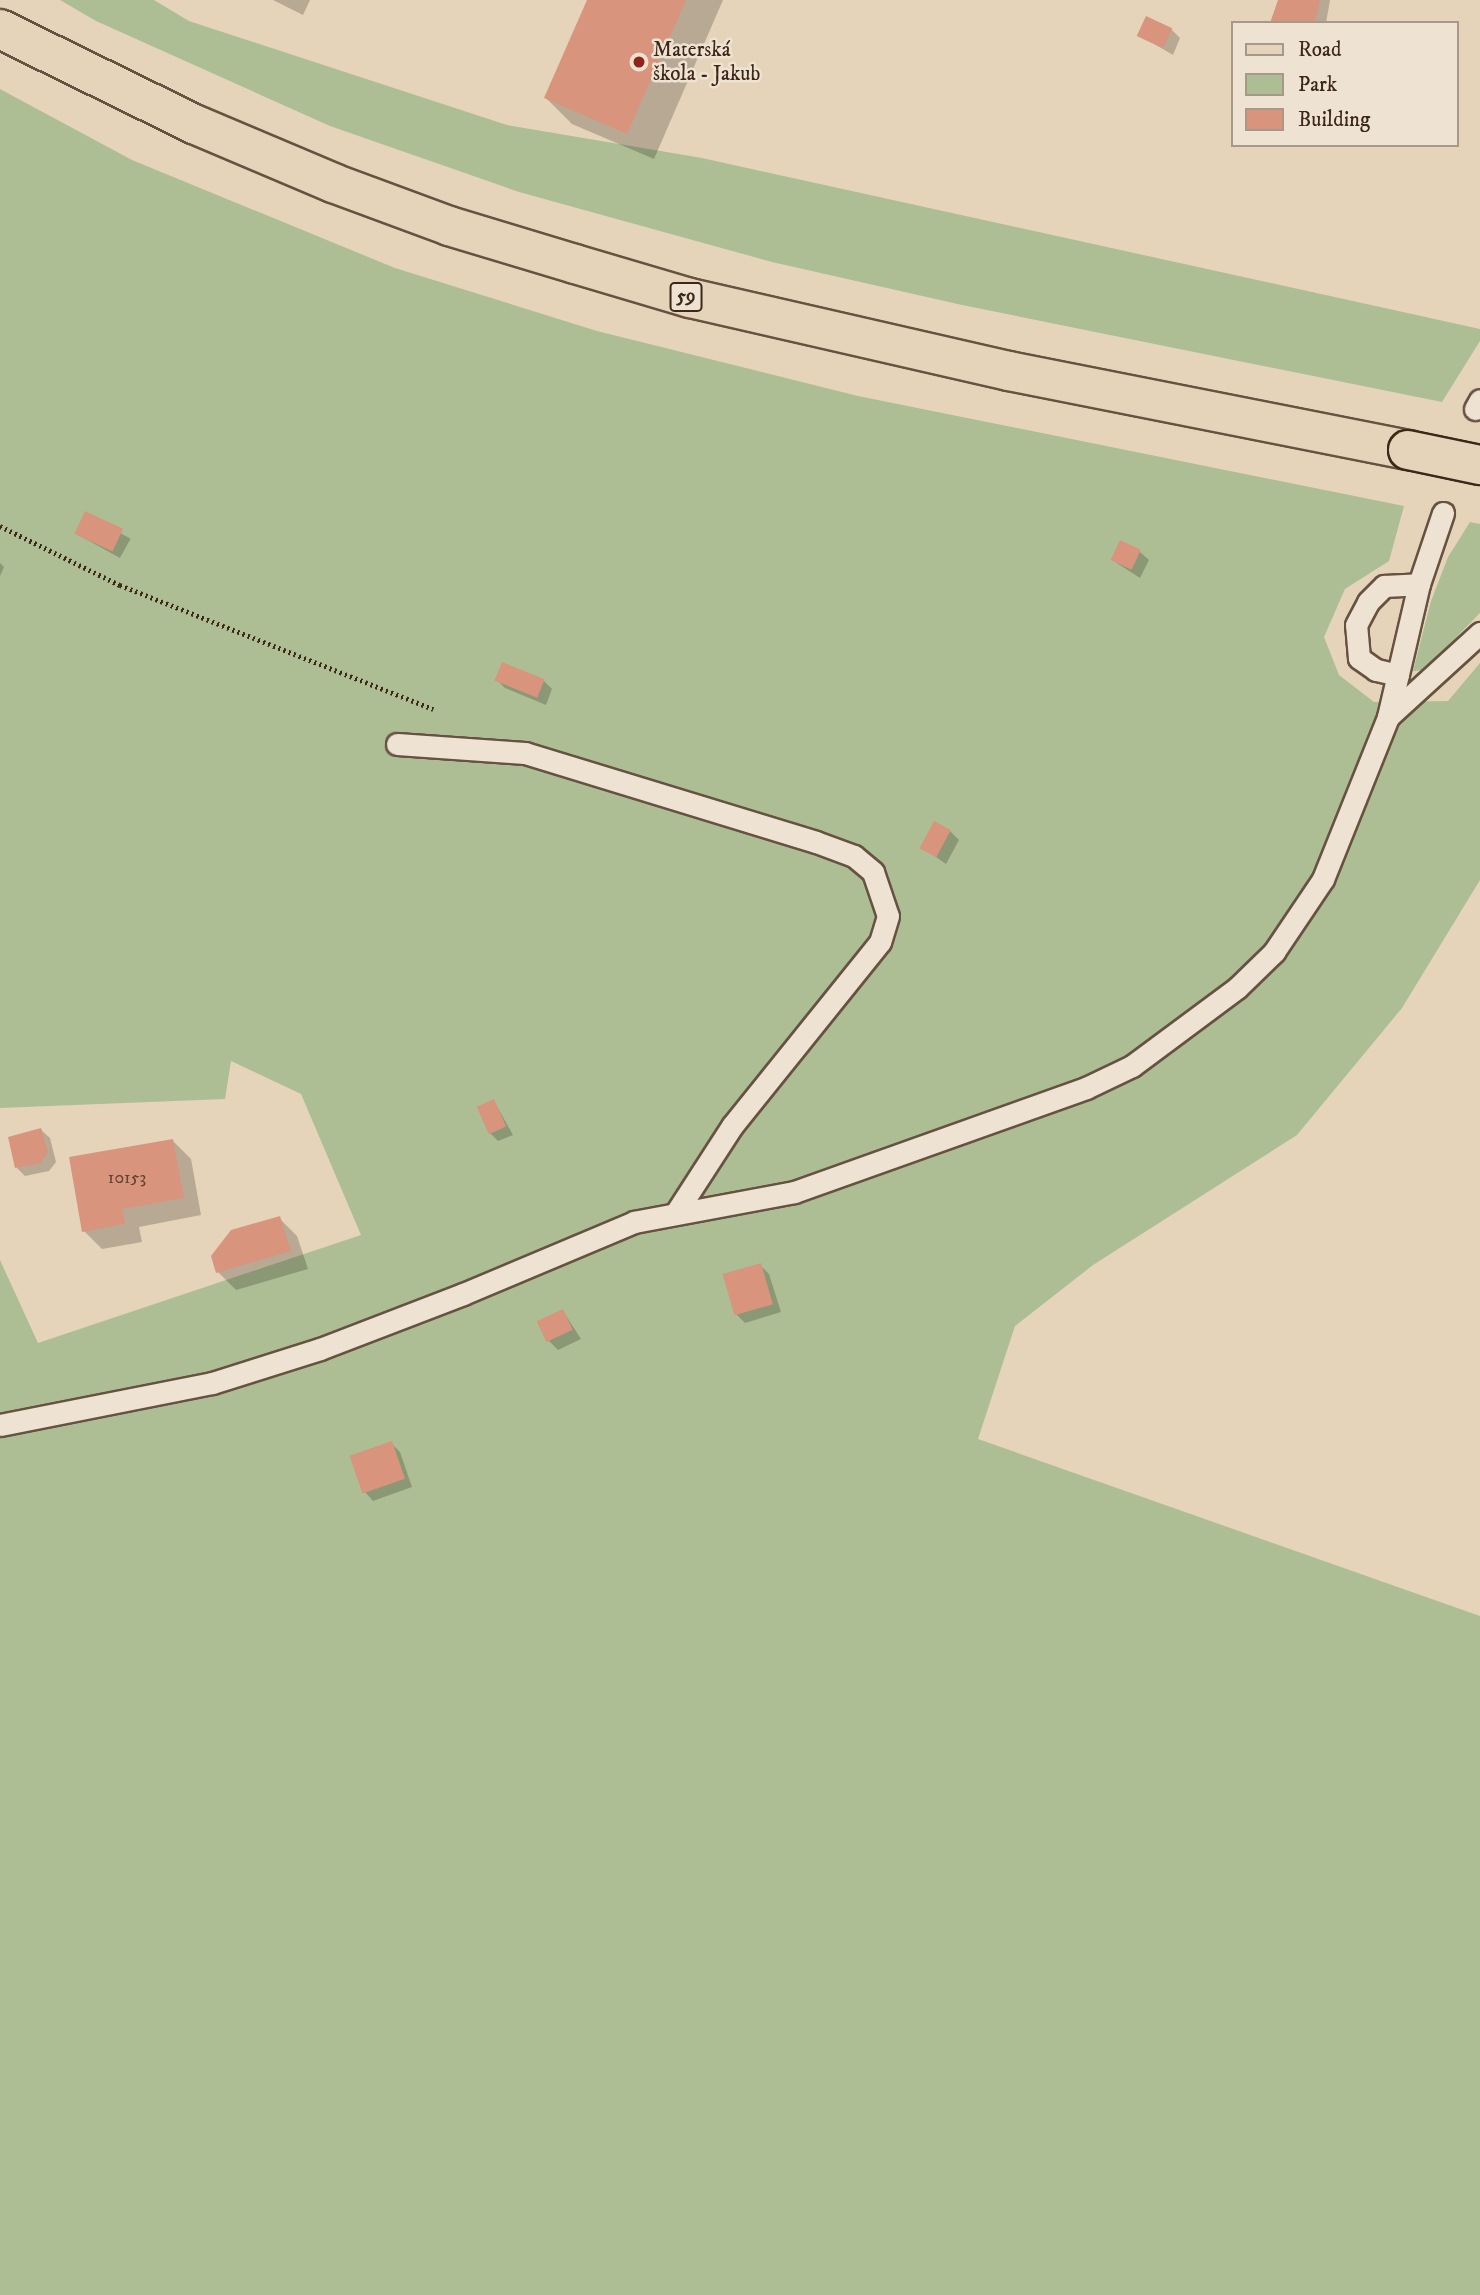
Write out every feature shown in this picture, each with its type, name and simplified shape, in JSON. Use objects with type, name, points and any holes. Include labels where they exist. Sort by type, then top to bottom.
[{"type":"main road","name":"59","points":[[0,29],[196,125],[333,183],[449,226],[690,298],[1009,371],[1480,465]]},
{"type":"lane","points":[[0,1425],[212,1383],[320,1349],[634,1222],[677,1211],[794,1192],[1086,1088],[1132,1066],[1237,988],[1274,952],[1301,916],[1323,879],[1388,717],[1419,584],[1443,513]]},
{"type":"lane","points":[[1398,675],[1376,670],[1359,657],[1356,625],[1368,602],[1384,586],[1419,584]]},
{"type":"lane","points":[[1388,717],[1480,633]]},
{"type":"lane","points":[[397,744],[525,753],[816,842],[854,856],[873,872],[888,916],[880,942],[732,1126],[677,1211]]},
{"type":"path","points":[[0,526],[120,585],[439,711]]},
{"type":"green space","points":[[60,0],[154,0],[189,21],[507,125],[702,158],[1480,329],[1480,341],[1442,402],[962,305],[772,262],[519,192],[330,126],[96,21]]},
{"type":"green space","points":[[0,89],[132,160],[395,268],[597,331],[858,396],[1404,506],[1389,561],[1345,589],[1324,637],[1339,675],[1374,702],[1448,701],[1480,663],[1480,880],[1402,1008],[1297,1135],[1093,1265],[1015,1326],[978,1439],[1480,1616],[1480,2295],[0,2295],[0,1260],[38,1343],[361,1235],[301,1094],[231,1061],[225,1099],[0,1108]]},
{"type":"green space","points":[[1470,522],[1480,524],[1480,613],[1424,670],[1413,671],[1431,601],[1448,557]]},
{"type":"building","points":[[587,0],[686,0],[627,134],[544,98]]},
{"type":"building","points":[[1278,0],[1320,0],[1315,21],[1271,21]]},
{"type":"building","points":[[1146,16],[1172,28],[1163,48],[1137,36]]},
{"type":"building","points":[[85,511],[123,529],[112,551],[74,534]]},
{"type":"building","points":[[1120,540],[1141,550],[1132,570],[1111,560]]},
{"type":"building","points":[[502,662],[545,679],[537,698],[495,681]]},
{"type":"building","points":[[934,821],[951,830],[936,857],[919,848]]},
{"type":"building","points":[[494,1099],[506,1126],[489,1134],[477,1107]]},
{"type":"building","points":[[41,1128],[48,1152],[40,1163],[15,1168],[8,1137]]},
{"type":"building","points":[[173,1139],[184,1198],[122,1209],[125,1224],[82,1232],[69,1157]]},
{"type":"building","points":[[280,1216],[291,1251],[216,1273],[211,1256],[231,1230]]},
{"type":"building","points":[[761,1263],[773,1304],[734,1315],[723,1274]]},
{"type":"building","points":[[563,1309],[573,1330],[546,1342],[537,1321]]},
{"type":"building","points":[[392,1441],[405,1479],[362,1493],[349,1456]]},
{"type":"place","name":"Materská škola - Jakub","points":[[639,62]]}]
